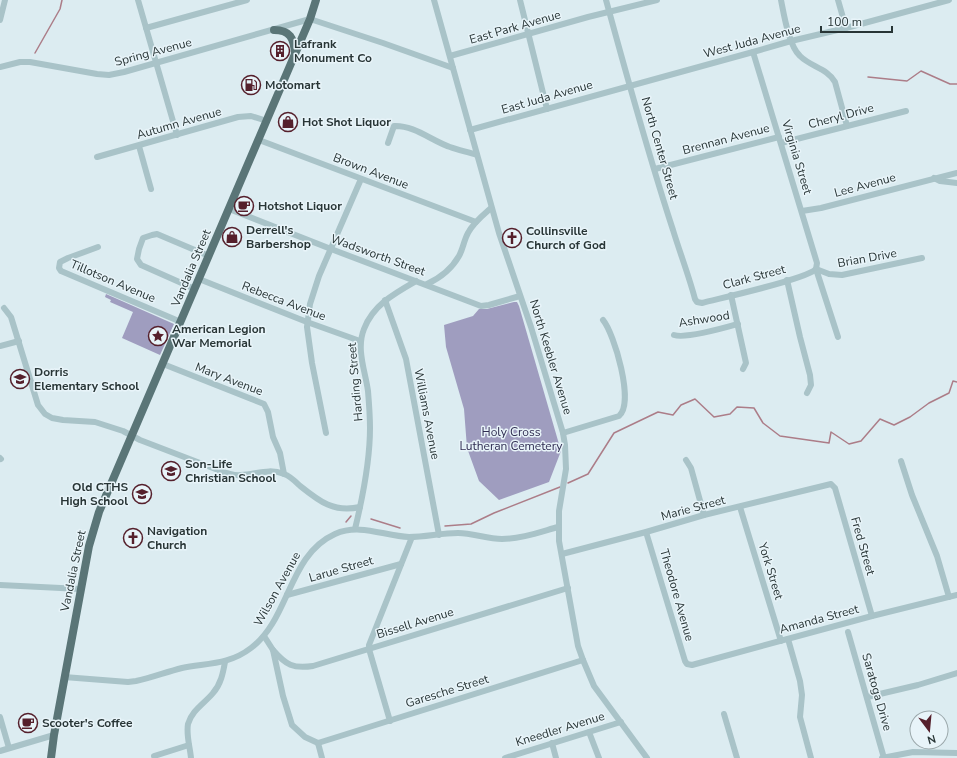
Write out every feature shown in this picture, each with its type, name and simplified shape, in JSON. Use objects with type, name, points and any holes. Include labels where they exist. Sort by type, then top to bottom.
[{"type":"main road","name":"Vandalia Street","points":[[51,758],[64,677],[93,530],[102,505],[133,436],[295,55],[316,0]]},
{"type":"main road","points":[[274,30],[282,30],[288,33],[293,42],[295,55]]},
{"type":"street","points":[[0,20],[6,0]]},
{"type":"street","points":[[138,0],[177,135]]},
{"type":"street","points":[[146,28],[247,0]]},
{"type":"street","name":"North Keebler Avenue","points":[[434,0],[491,208],[563,433],[566,468],[558,527],[578,646],[594,686],[647,758]]},
{"type":"street","points":[[520,0],[547,109]]},
{"type":"street","name":"North Center Street","points":[[606,0],[672,230],[697,302]]},
{"type":"street","name":"East Park Avenue","points":[[450,56],[657,0]]},
{"type":"street","points":[[781,0],[794,48],[800,56],[828,72],[832,77],[835,82],[847,126]]},
{"type":"street","points":[[838,0],[846,28]]},
{"type":"street","name":"West Juda Avenue","points":[[630,86],[792,41],[949,0]]},
{"type":"street","points":[[310,19],[382,42],[453,68]]},
{"type":"street","name":"Spring Avenue","points":[[0,67],[20,62],[30,62],[109,75],[156,64],[310,19]]},
{"type":"street","name":"Virginia Street","points":[[753,52],[802,211],[817,263],[816,269],[838,337]]},
{"type":"street","name":"East Juda Avenue","points":[[470,130],[630,86]]},
{"type":"street","name":"Cheryl Drive","points":[[780,140],[847,126],[906,111]]},
{"type":"street","name":"Autumn Avenue","points":[[97,157],[242,116],[254,116],[267,121]]},
{"type":"street","points":[[388,143],[394,126],[400,125],[450,147],[477,155]]},
{"type":"street","name":"Brown Avenue","points":[[259,140],[476,222]]},
{"type":"street","name":"Brennan Avenue","points":[[655,169],[780,140]]},
{"type":"street","points":[[139,146],[151,189]]},
{"type":"street","name":"Lee Avenue","points":[[802,211],[822,208],[957,173]]},
{"type":"street","name":"Lee Avenue","points":[[934,178],[940,181],[957,183]]},
{"type":"street","points":[[326,434],[312,363],[307,322],[314,289],[361,179]]},
{"type":"street","points":[[427,284],[442,275],[454,263],[459,256],[468,233],[476,222],[491,208]]},
{"type":"street","name":"Wadsworth Street","points":[[230,209],[331,249],[427,284],[464,300],[484,306],[520,296]]},
{"type":"street","points":[[195,289],[141,265],[138,259],[140,243],[147,236],[157,234],[209,256]]},
{"type":"street","name":"Tillotson Avenue","points":[[98,247],[60,262],[59,268],[61,271],[181,322]]},
{"type":"street","name":"Brian Drive","points":[[816,269],[829,274],[842,275],[922,258]]},
{"type":"street","name":"Clark Street","points":[[697,302],[702,303],[787,280],[812,272],[816,269]]},
{"type":"street","name":"Rebecca Avenue","points":[[199,279],[307,322],[360,341]]},
{"type":"street","points":[[787,280],[810,375],[811,385],[807,393]]},
{"type":"street","name":"Harding Street","points":[[355,529],[367,466],[370,428],[368,392],[361,358],[360,341],[368,320],[385,300],[397,291],[416,281]]},
{"type":"street","points":[[731,295],[746,363],[743,369]]},
{"type":"street","name":"Williams Avenue","points":[[385,300],[407,366],[439,535]]},
{"type":"street","points":[[4,308],[11,317],[38,405],[45,414],[52,418],[95,422],[123,431],[226,473],[242,475],[272,471],[284,474],[326,505],[339,509],[353,509],[360,507]]},
{"type":"street","points":[[563,433],[619,416],[623,411],[625,388],[624,379],[610,331],[603,320]]},
{"type":"street","name":"Ashwood","points":[[674,334],[676,336],[687,335],[738,324]]},
{"type":"street","points":[[0,346],[19,341]]},
{"type":"street","name":"Mary Avenue","points":[[163,364],[264,404],[268,412],[273,437],[280,453],[284,474]]},
{"type":"street","points":[[686,460],[691,468],[704,515]]},
{"type":"street","points":[[901,461],[914,501],[937,556],[949,597]]},
{"type":"street","name":"Marie Street","points":[[562,554],[704,515],[831,484]]},
{"type":"street","name":"Fred Street","points":[[831,484],[835,488],[872,616]]},
{"type":"street","name":"York Street","points":[[740,507],[781,641]]},
{"type":"street","name":"Wilson Avenue","points":[[64,677],[128,682],[136,681],[184,668],[224,662],[242,654],[257,643],[273,624],[305,559],[314,548],[327,538],[336,534],[355,529],[373,530],[397,536],[412,537],[467,533],[491,538],[509,539],[558,527]]},
{"type":"street","name":"Theodore Avenue","points":[[646,532],[687,664]]},
{"type":"street","points":[[390,721],[369,645],[412,537]]},
{"type":"street","name":"Larue Street","points":[[287,595],[401,564]]},
{"type":"street","points":[[0,585],[81,589]]},
{"type":"street","name":"Bissell Avenue","points":[[273,650],[281,660],[288,664],[307,667],[568,588]]},
{"type":"street","name":"Amanda Street","points":[[687,664],[695,665],[872,616],[957,595]]},
{"type":"street","name":"Saratoga Drive","points":[[848,632],[884,758]]},
{"type":"street","points":[[264,636],[273,650],[283,696],[292,725],[305,737],[318,743],[322,758]]},
{"type":"street","points":[[788,639],[800,681],[802,696],[800,717],[811,758]]},
{"type":"street","name":"Garesche Street","points":[[318,743],[583,660]]},
{"type":"street","points":[[191,758],[188,730],[191,717],[217,688],[222,677],[224,662]]},
{"type":"street","points":[[866,697],[918,685],[957,673]]},
{"type":"street","points":[[724,714],[737,758]]},
{"type":"street","points":[[0,716],[9,748]]},
{"type":"street","name":"Kneedler Avenue","points":[[506,758],[621,722]]},
{"type":"street","points":[[589,732],[599,758]]},
{"type":"street","points":[[0,751],[54,735]]},
{"type":"street","points":[[552,743],[556,758]]},
{"type":"street","points":[[154,756],[189,745]]},
{"type":"street","points":[[884,758],[912,752],[957,753]]},
{"type":"green space","points":[[106,294],[174,324],[160,355],[122,338],[133,312],[110,302],[111,300],[105,297]]},
{"type":"green space","name":"Holy Cross Lutheran Cemetery","points":[[517,302],[519,306],[561,451],[549,482],[499,500],[479,481],[467,448],[464,409],[446,347],[444,325],[473,316],[479,309],[487,309]]},
{"type":"waterway","points":[[35,53],[60,9],[62,0]]},
{"type":"waterway","points":[[868,77],[907,81],[921,71],[950,84],[957,84]]},
{"type":"waterway","points":[[568,483],[588,474],[614,433],[658,412],[673,415],[681,405],[695,399],[714,417],[730,414],[737,407],[754,408],[763,423],[780,436],[829,443],[831,432],[849,444],[861,441],[880,419],[894,425],[910,417],[929,403],[949,393],[953,381],[957,382]]},
{"type":"waterway","points":[[445,526],[471,524],[494,513],[560,487]]},
{"type":"waterway","points":[[346,522],[351,516]]},
{"type":"waterway","points":[[371,519],[400,528]]},
{"type":"place","name":"Lafrank Monument Co","points":[[280,51]]},
{"type":"place","name":"Motomart","points":[[251,85]]},
{"type":"place","name":"Hot Shot Liquor","points":[[288,122]]},
{"type":"place","name":"Hotshot Liquor","points":[[244,206]]},
{"type":"place","name":"Derrell's Barbershop","points":[[232,237]]},
{"type":"place","name":"Collinsville Church of God","points":[[512,238]]},
{"type":"place","name":"American Legion War Memorial","points":[[158,336]]},
{"type":"place","name":"Dorris Elementary School","points":[[20,379]]},
{"type":"place","name":"Son-Life Christian School","points":[[171,471]]},
{"type":"place","name":"Old CTHS High School","points":[[142,494]]},
{"type":"place","name":"Navigation Church","points":[[133,538]]},
{"type":"place","name":"Scooter's Coffee","points":[[28,723]]}]
